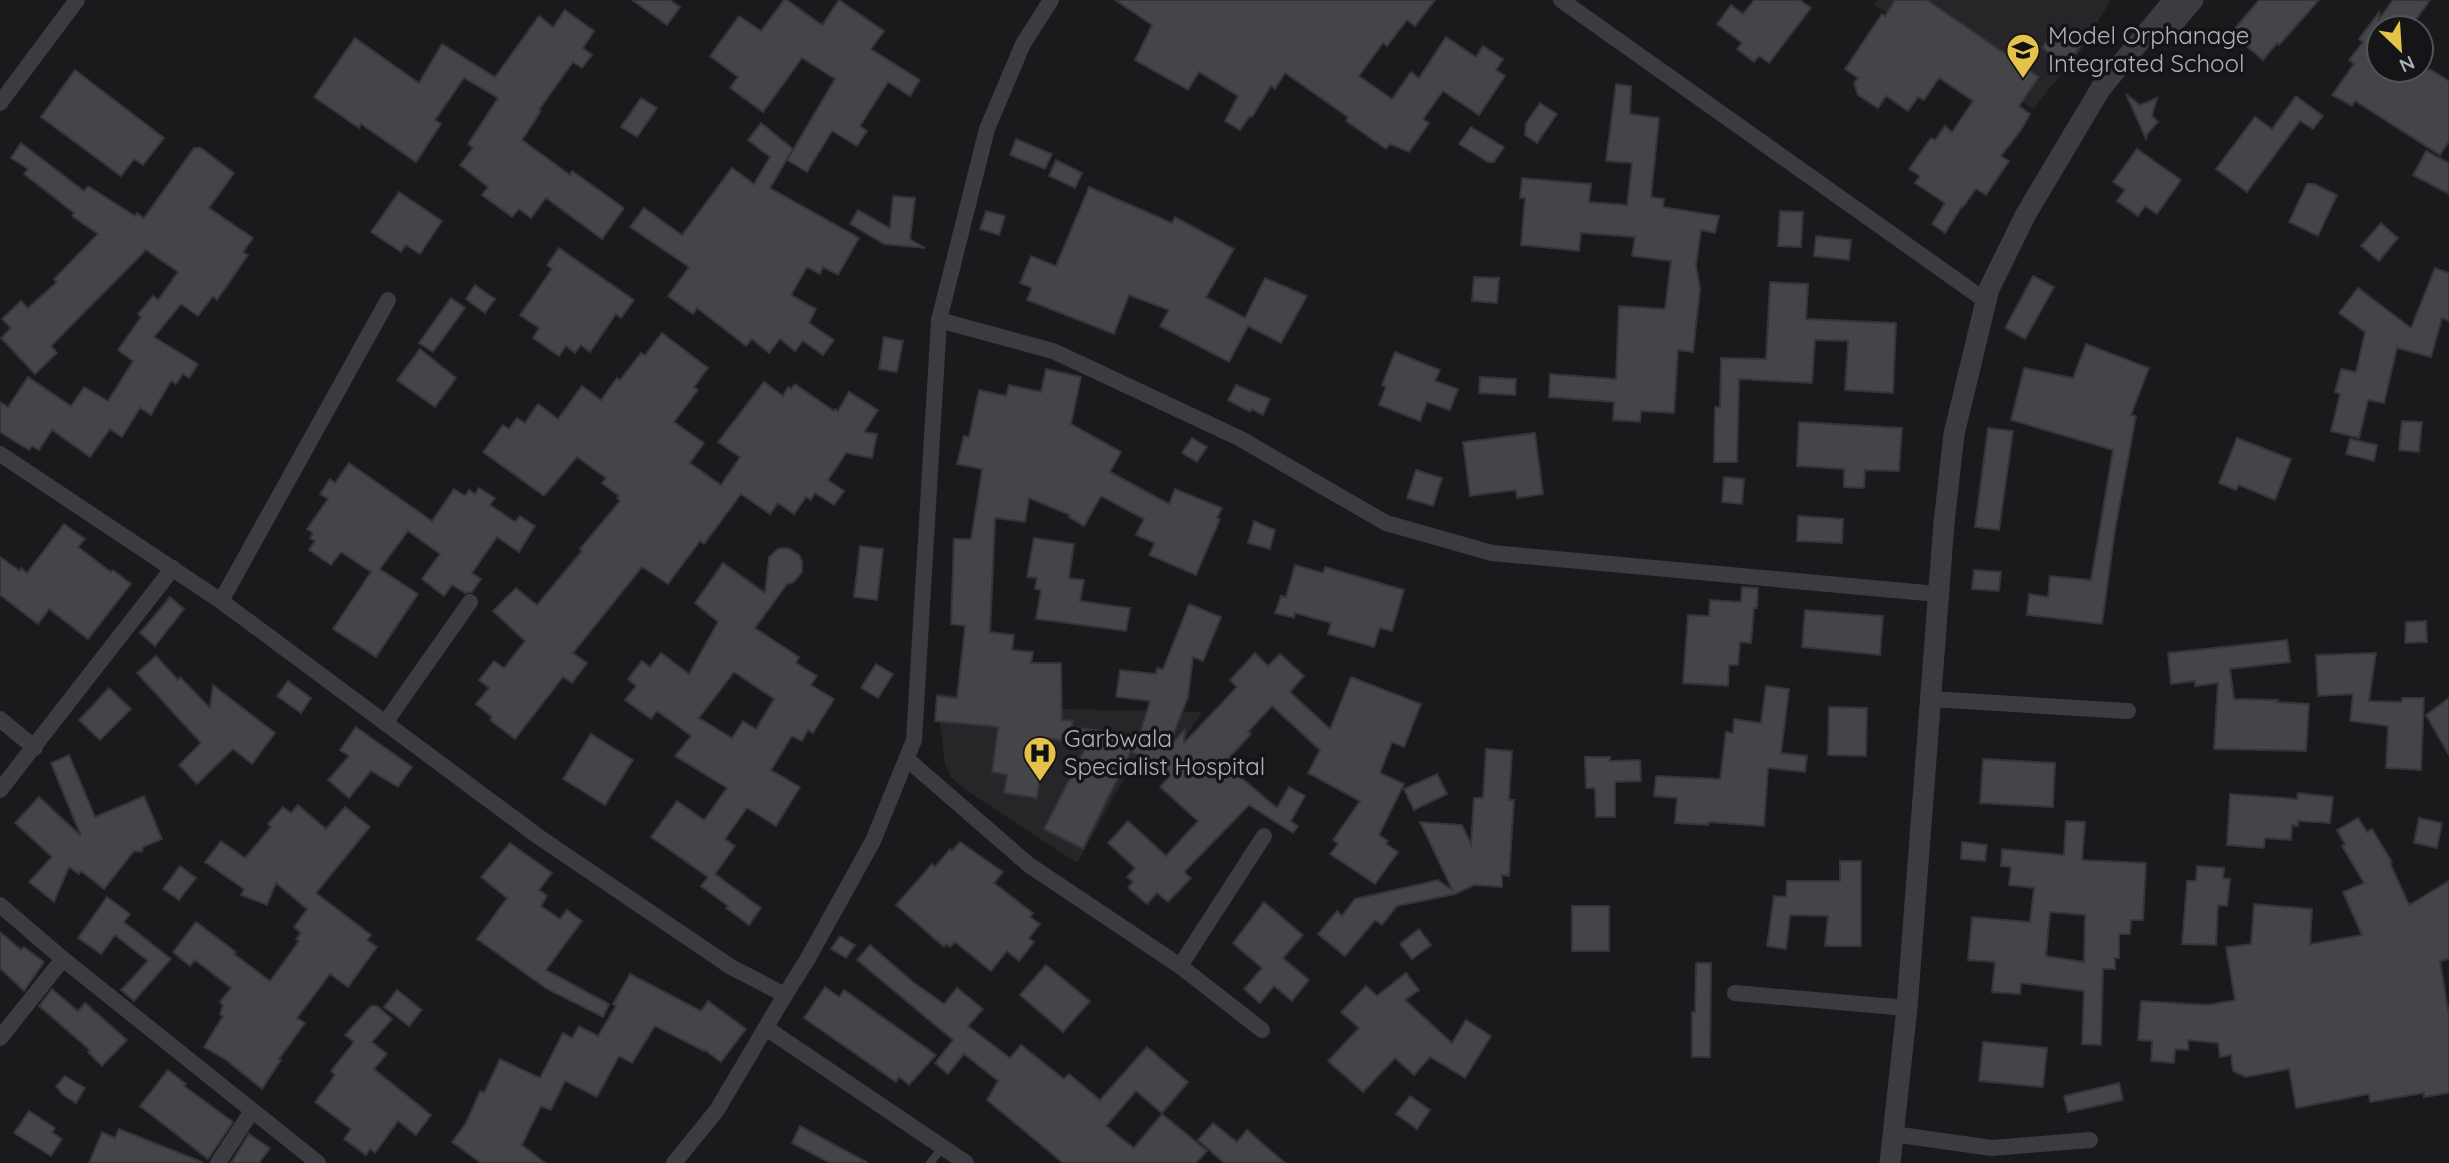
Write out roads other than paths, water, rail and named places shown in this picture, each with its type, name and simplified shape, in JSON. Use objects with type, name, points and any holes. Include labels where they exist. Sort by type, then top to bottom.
[{"type":"street","points":[[0,103],[77,0]]},
{"type":"street","points":[[674,1163],[717,1110],[807,960],[873,841],[908,760],[914,740],[939,320],[987,129],[1023,44],[1051,0]]},
{"type":"street","points":[[1561,0],[1986,301]]},
{"type":"street","points":[[1890,1163],[1907,1008],[1937,594],[1954,434],[1986,301],[1989,289],[2026,215],[2101,88],[2174,0]]},
{"type":"street","points":[[2026,215],[2114,91],[2193,0]]},
{"type":"street","points":[[220,601],[388,300]]},
{"type":"street","points":[[939,320],[1053,351],[1239,438],[1386,523],[1492,553],[1937,594]]},
{"type":"street","points":[[0,454],[220,601],[539,837],[731,967],[785,995]]},
{"type":"street","points":[[0,790],[173,568]]},
{"type":"street","points":[[385,723],[470,603]]},
{"type":"street","points":[[1931,699],[2128,711]]},
{"type":"street","points":[[0,719],[35,748]]},
{"type":"street","points":[[908,760],[1029,865],[1180,966],[1262,1030]]},
{"type":"street","points":[[1180,966],[1264,836]]},
{"type":"street","points":[[0,905],[63,959],[318,1163]]},
{"type":"street","points":[[0,1038],[63,959]]},
{"type":"street","points":[[1735,993],[1907,1008]]},
{"type":"street","points":[[766,1028],[966,1163]]},
{"type":"street","points":[[218,1163],[252,1111]]},
{"type":"street","points":[[1893,1134],[1992,1148],[2090,1140]]},
{"type":"lane","points":[[930,1163],[943,1147]]},
{"type":"place","name":"Model Orphanage Integrated School","points":[[2023,80]]},
{"type":"place","name":"Garbwala Specialist Hospital","points":[[1040,783]]}]
